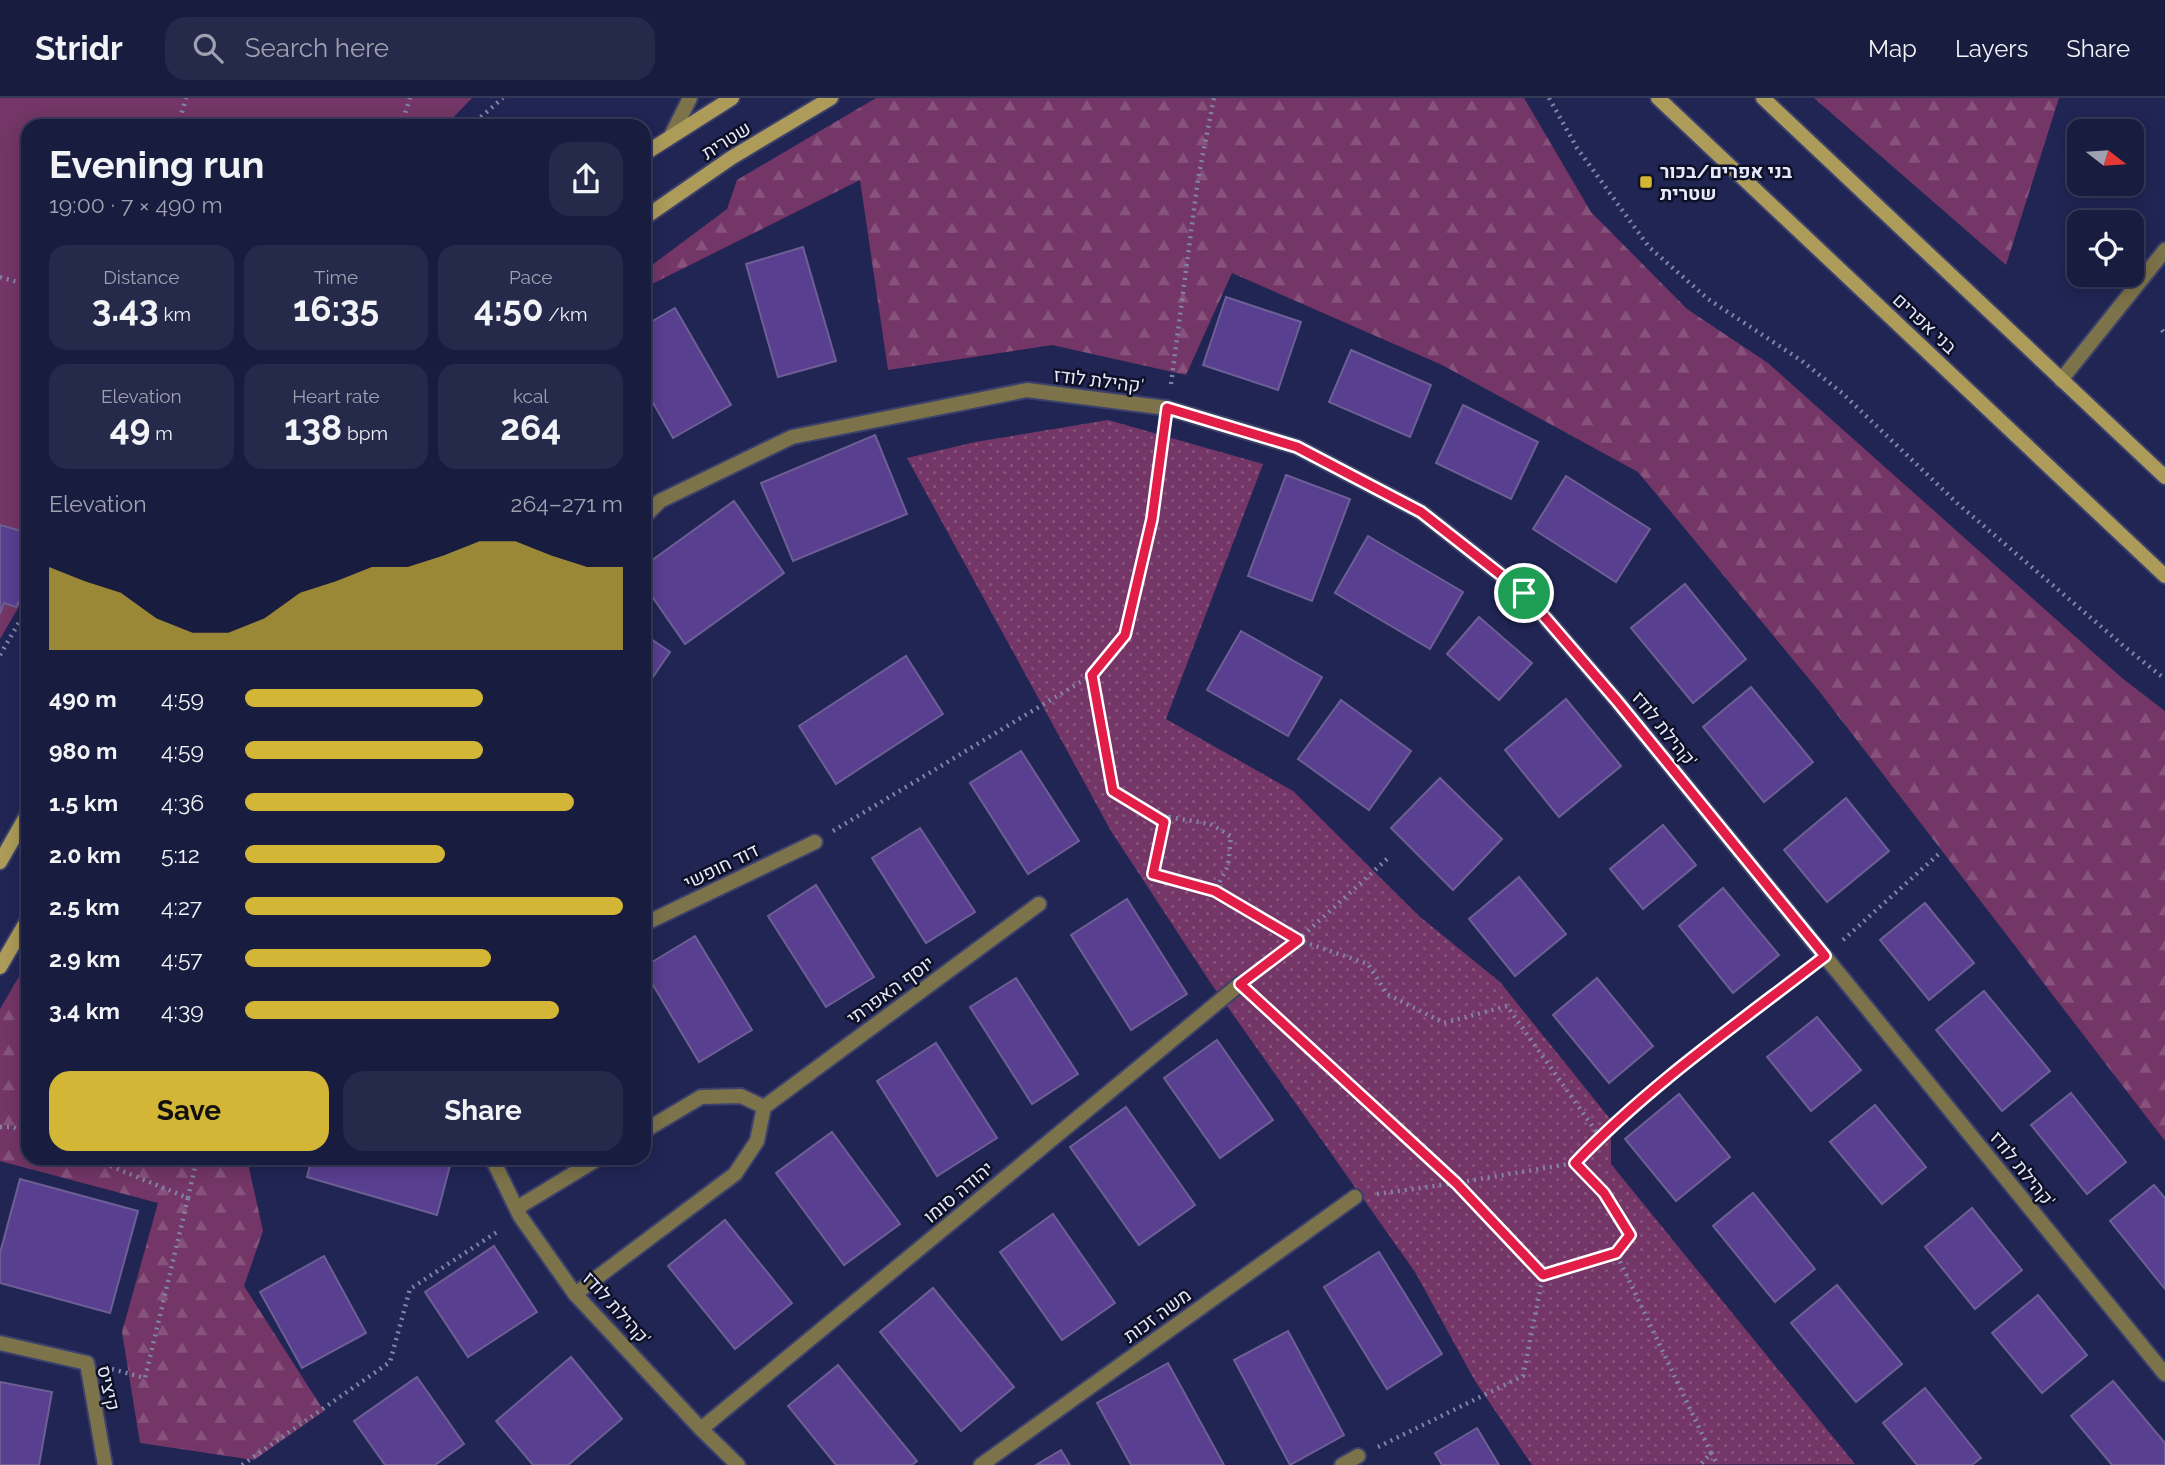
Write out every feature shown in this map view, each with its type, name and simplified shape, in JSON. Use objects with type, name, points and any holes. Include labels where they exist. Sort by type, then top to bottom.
[{"type":"main road","name":"שטרית","points":[[651,149],[732,98]]},
{"type":"main road","name":"שטרית","points":[[651,213],[731,158],[831,98]]},
{"type":"main road","name":"בני אפרים","points":[[1658,98],[2165,576]]},
{"type":"main road","points":[[1763,98],[2165,477]]},
{"type":"main road","points":[[0,862],[21,825]]},
{"type":"main road","points":[[0,967],[21,931]]},
{"type":"street","points":[[671,136],[690,98]]},
{"type":"street","points":[[2062,380],[2165,250]]},
{"type":"street","name":"קהילת לודז'","points":[[651,510],[660,501],[792,437],[1027,390],[1167,408],[1297,447],[1421,512],[1524,593],[1617,701],[2165,1374]]},
{"type":"street","name":"דוד חופשי","points":[[651,921],[815,842]]},
{"type":"street","name":"יוסף האפרתי","points":[[764,1107],[1039,904]]},
{"type":"street","name":"יהודה סומו","points":[[701,1429],[1240,984]]},
{"type":"street","points":[[576,1294],[735,1174],[757,1141],[764,1107],[741,1096],[701,1097],[651,1127]]},
{"type":"street","name":"קהילת לודז'","points":[[496,1165],[519,1212],[576,1294],[701,1429],[738,1465]]},
{"type":"street","points":[[519,1212],[589,1165]]},
{"type":"street","name":"משה זכות","points":[[981,1465],[1355,1197]]},
{"type":"street","name":"קיציס","points":[[0,1343],[87,1363],[105,1465]]},
{"type":"street","points":[[1342,1465],[1359,1456]]},
{"type":"path","points":[[180,119],[186,98]]},
{"type":"path","points":[[403,119],[410,98]]},
{"type":"path","points":[[478,119],[503,98]]},
{"type":"path","points":[[815,842],[1092,675],[1125,635],[1152,519],[1198,179],[1214,98]]},
{"type":"path","points":[[1549,98],[1577,148],[1649,247],[1708,299],[1802,361],[1842,393],[1957,503],[2165,679]]},
{"type":"path","points":[[0,277],[21,283]]},
{"type":"path","points":[[0,655],[21,619]]},
{"type":"path","points":[[1092,675],[1113,791],[1164,822]]},
{"type":"path","points":[[1215,891],[1227,866],[1231,836],[1210,824],[1169,817],[1164,822],[1153,874],[1215,891],[1298,940],[1368,964],[1387,994],[1444,1023],[1507,1006],[1600,1137]]},
{"type":"path","points":[[1355,1197],[1575,1163],[1600,1137],[1682,1067],[1825,956],[1941,852]]},
{"type":"path","points":[[1387,859],[1298,940],[1240,984],[1456,1183],[1543,1275]]},
{"type":"path","points":[[0,1126],[21,1130]]},
{"type":"path","points":[[1543,1275],[1616,1253],[1630,1235],[1604,1193],[1575,1163]]},
{"type":"path","points":[[108,1165],[187,1198]]},
{"type":"path","points":[[87,1363],[145,1378],[195,1165]]},
{"type":"path","points":[[242,1465],[390,1362],[410,1289],[519,1212]]},
{"type":"path","points":[[1616,1253],[1718,1465]]},
{"type":"path","points":[[1359,1456],[1523,1377],[1543,1275]]},
{"type":"path","points":[[1700,1465],[1712,1453]]},
{"type":"green space","points":[[0,98],[472,98],[452,119],[21,119],[21,603],[0,639]]},
{"type":"green space","points":[[876,98],[1524,98],[1591,212],[1687,309],[1768,363],[2122,678],[2165,711],[2165,1141],[1819,691],[1638,472],[1442,365],[1232,273],[1186,375],[1052,345],[888,370],[860,180],[651,284],[651,266],[727,209],[737,180]]},
{"type":"green space","points":[[1814,98],[2059,98],[2006,265]]},
{"type":"green space","points":[[1108,420],[1263,464],[1166,719],[1293,791],[1419,916],[1500,982],[1611,1120],[1611,1164],[1855,1464],[1532,1465],[1475,1381],[1415,1272],[1210,982],[1111,831],[907,458],[975,442]]},
{"type":"green space","points":[[21,973],[21,1165],[248,1165],[263,1231],[244,1286],[324,1411],[254,1460],[140,1443],[122,1332],[158,1203],[0,1161],[0,1009]]},
{"type":"building","points":[[803,247],[836,361],[778,377],[746,264]]},
{"type":"building","points":[[1226,297],[1301,322],[1278,390],[1203,365]]},
{"type":"building","points":[[675,308],[731,405],[673,438],[651,399],[651,322]]},
{"type":"building","points":[[1351,350],[1431,385],[1410,437],[1329,402]]},
{"type":"building","points":[[1463,405],[1538,442],[1511,499],[1436,463]]},
{"type":"building","points":[[875,435],[907,514],[793,561],[761,483]]},
{"type":"building","points":[[1286,475],[1350,499],[1312,601],[1248,576]]},
{"type":"building","points":[[1566,476],[1650,529],[1616,582],[1533,529]]},
{"type":"building","points":[[734,501],[784,573],[685,644],[651,595],[651,561]]},
{"type":"building","points":[[0,525],[21,531],[21,598],[16,607],[4,603],[0,614]]},
{"type":"building","points":[[1368,536],[1463,592],[1430,649],[1335,593]]},
{"type":"building","points":[[1685,584],[1746,659],[1693,703],[1631,628]]},
{"type":"building","points":[[1479,617],[1532,663],[1499,700],[1447,654]]},
{"type":"building","points":[[1241,631],[1322,677],[1288,736],[1207,690]]},
{"type":"building","points":[[651,639],[670,652],[651,680]]},
{"type":"building","points":[[906,656],[943,714],[836,784],[799,726]]},
{"type":"building","points":[[1751,687],[1813,762],[1764,802],[1703,727]]},
{"type":"building","points":[[1566,699],[1621,766],[1559,817],[1505,750]]},
{"type":"building","points":[[1341,700],[1411,751],[1369,810],[1298,759]]},
{"type":"building","points":[[1021,751],[1079,841],[1028,874],[970,783]]},
{"type":"building","points":[[1440,778],[1502,839],[1453,890],[1391,828]]},
{"type":"building","points":[[1846,798],[1889,851],[1827,902],[1784,850]]},
{"type":"building","points":[[1663,825],[1696,865],[1643,909],[1610,869]]},
{"type":"building","points":[[920,828],[975,912],[926,943],[872,858]]},
{"type":"building","points":[[1519,877],[1566,934],[1515,976],[1469,919]]},
{"type":"building","points":[[816,885],[874,977],[826,1007],[768,916]]},
{"type":"building","points":[[1723,888],[1779,955],[1733,993],[1679,926]]},
{"type":"building","points":[[1127,899],[1187,994],[1131,1030],[1071,935]]},
{"type":"building","points":[[1925,903],[1974,963],[1929,1000],[1880,940]]},
{"type":"building","points":[[695,936],[752,1030],[699,1062],[651,982],[651,963]]},
{"type":"building","points":[[1016,978],[1078,1074],[1032,1104],[970,1007]]},
{"type":"building","points":[[1597,978],[1653,1046],[1609,1083],[1553,1015]]},
{"type":"building","points":[[1984,991],[2050,1071],[2002,1111],[1936,1030]]},
{"type":"building","points":[[1817,1017],[1861,1070],[1811,1111],[1767,1057]]},
{"type":"building","points":[[1217,1040],[1273,1120],[1220,1158],[1164,1078]]},
{"type":"building","points":[[936,1043],[997,1138],[937,1176],[877,1081]]},
{"type":"building","points":[[2071,1093],[2126,1162],[2087,1194],[2031,1125]]},
{"type":"building","points":[[1679,1094],[1730,1157],[1676,1201],[1625,1139]]},
{"type":"building","points":[[1875,1105],[1926,1167],[1882,1204],[1830,1142]]},
{"type":"building","points":[[1126,1107],[1195,1205],[1139,1245],[1070,1147]]},
{"type":"building","points":[[832,1132],[900,1224],[844,1265],[776,1173]]},
{"type":"building","points":[[310,1165],[450,1165],[437,1215],[307,1177]]},
{"type":"building","points":[[20,1179],[138,1211],[110,1313],[0,1283],[0,1253]]},
{"type":"building","points":[[2154,1185],[2165,1198],[2165,1289],[2110,1221]]},
{"type":"building","points":[[1753,1193],[1815,1269],[1775,1302],[1713,1226]]},
{"type":"building","points":[[1972,1208],[2022,1270],[1975,1309],[1925,1247]]},
{"type":"building","points":[[1053,1214],[1115,1303],[1062,1340],[1000,1252]]},
{"type":"building","points":[[725,1220],[792,1303],[735,1349],[668,1266]]},
{"type":"building","points":[[494,1246],[537,1312],[468,1357],[425,1292]]},
{"type":"building","points":[[1379,1252],[1442,1354],[1387,1389],[1324,1287]]},
{"type":"building","points":[[324,1256],[366,1333],[302,1368],[260,1292]]},
{"type":"building","points":[[1837,1285],[1902,1364],[1856,1402],[1791,1323]]},
{"type":"building","points":[[933,1288],[1014,1387],[961,1431],[880,1332]]},
{"type":"building","points":[[2038,1295],[2087,1355],[2042,1393],[1992,1333]]},
{"type":"building","points":[[1288,1331],[1344,1435],[1290,1465],[1234,1360]]},
{"type":"building","points":[[571,1357],[622,1419],[568,1465],[533,1465],[496,1421]]},
{"type":"building","points":[[1168,1363],[1224,1465],[1131,1465],[1097,1403]]},
{"type":"building","points":[[838,1365],[917,1461],[912,1465],[836,1465],[788,1406]]},
{"type":"building","points":[[417,1377],[464,1444],[435,1465],[385,1465],[354,1421]]},
{"type":"building","points":[[2113,1381],[2165,1443],[2165,1465],[2112,1465],[2071,1416]]},
{"type":"building","points":[[0,1382],[52,1392],[39,1465],[0,1465]]},
{"type":"building","points":[[1925,1388],[1981,1458],[1972,1465],[1917,1465],[1883,1423]]},
{"type":"building","points":[[1477,1428],[1499,1465],[1442,1465],[1435,1453]]},
{"type":"building","points":[[1061,1450],[1070,1465],[1036,1465]]},
{"type":"place","name":"בני אפרים/בכור שטרית","points":[[1646,182]]},
{"type":"route","points":[[1167,408],[1297,447],[1421,512],[1524,593],[1617,701],[1825,956],[1682,1067],[1600,1137],[1575,1163],[1604,1193],[1630,1235],[1616,1253],[1543,1275],[1456,1183],[1240,984],[1298,940],[1215,891],[1153,874],[1164,822],[1113,791],[1092,675],[1125,635],[1152,519],[1167,408]]}]
